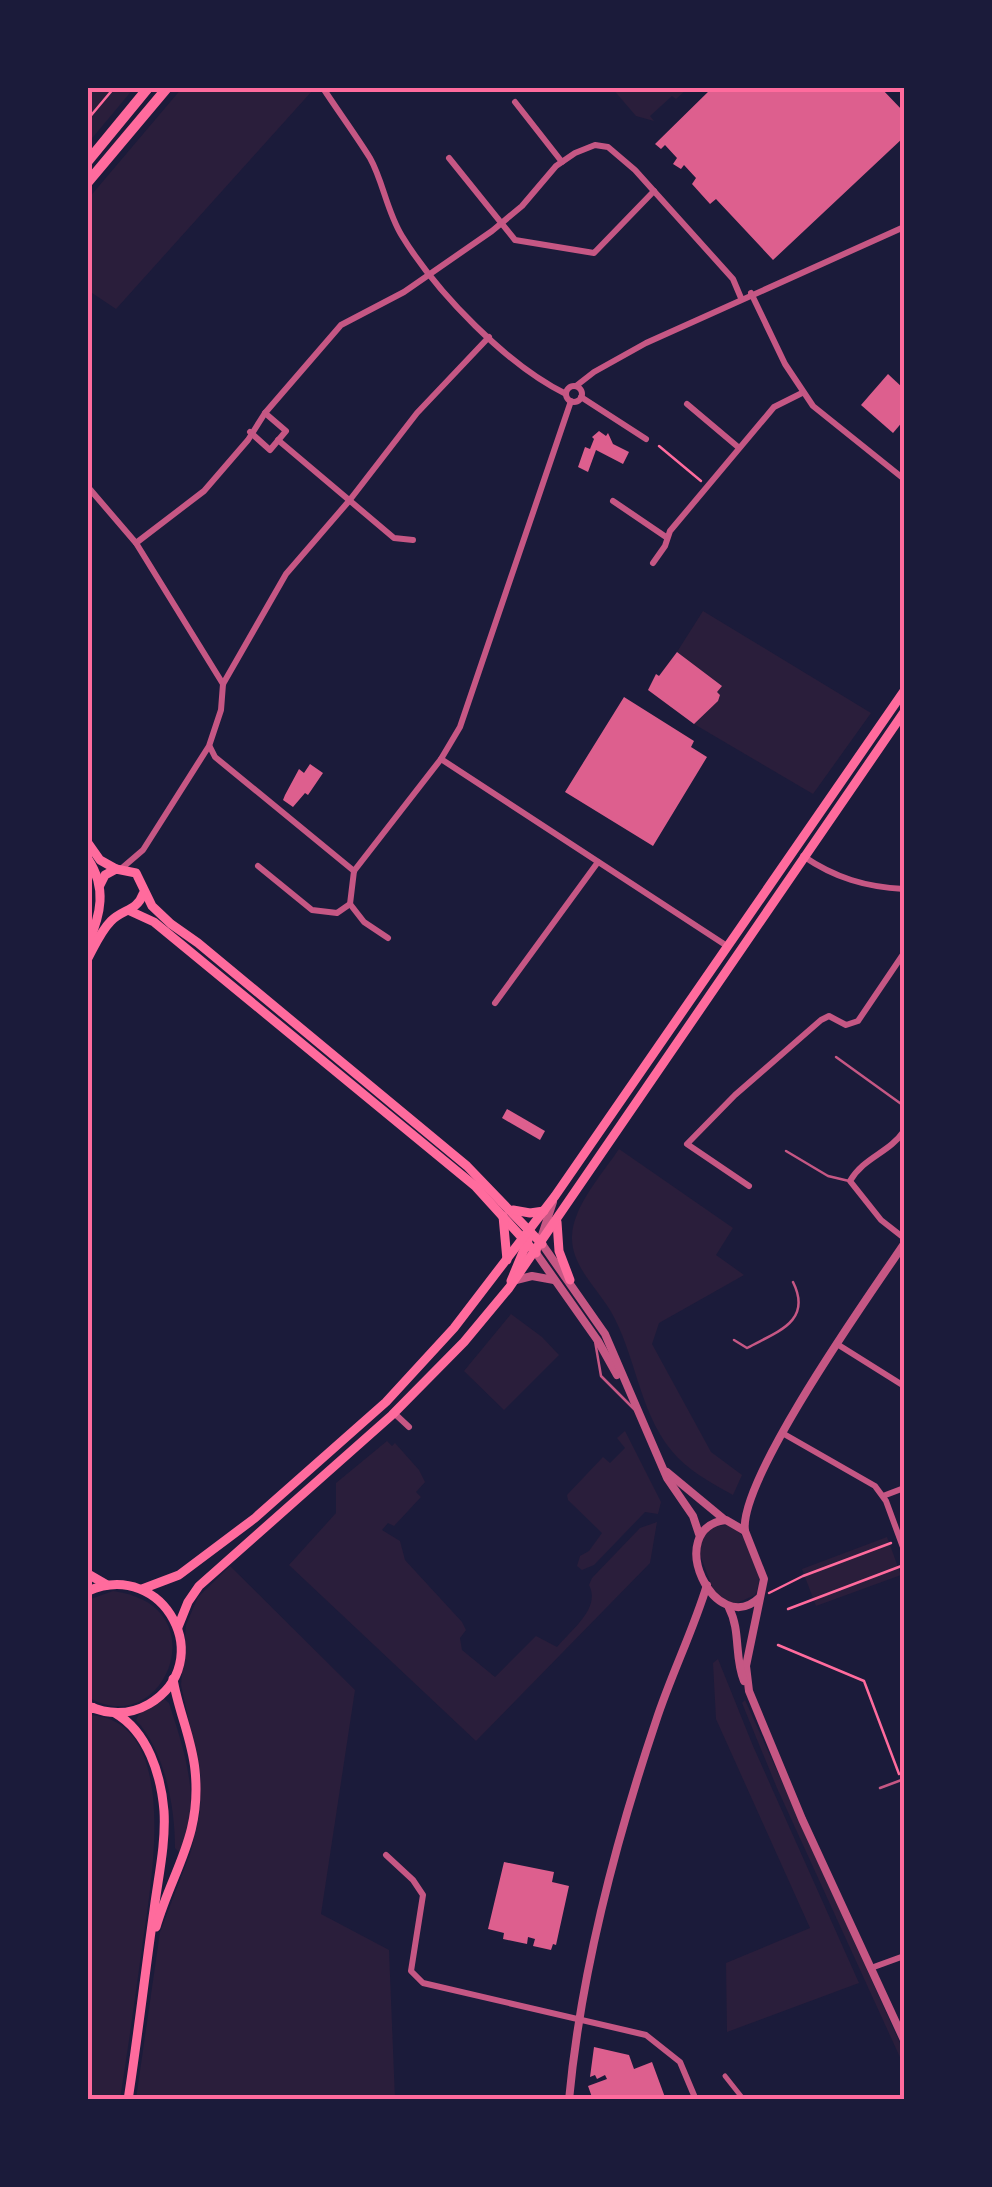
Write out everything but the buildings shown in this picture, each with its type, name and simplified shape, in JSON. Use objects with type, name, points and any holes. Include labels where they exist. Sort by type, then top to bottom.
[{"type":"highway","points":[[88,161],[148,88]]},
{"type":"highway","points":[[88,182],[167,88]]},
{"type":"main road","points":[[178,1627],[188,1602],[207,1578],[394,1413],[464,1342],[512,1284],[544,1210],[904,691]]},
{"type":"main road","points":[[88,1574],[107,1585],[142,1589],[180,1575],[215,1550],[371,1417],[428,1358],[507,1260],[557,1222],[904,712]]},
{"type":"main road","points":[[88,844],[100,860],[138,875],[143,894],[171,924],[404,1112],[533,1241]]},
{"type":"main road","points":[[88,859],[100,885],[102,901],[88,944]]},
{"type":"main road","points":[[100,885],[105,875],[119,868]]},
{"type":"main road","points":[[88,958],[106,926],[139,904],[143,894]]},
{"type":"main road","points":[[102,901],[109,908],[154,922],[507,1212],[544,1210]]},
{"type":"main road","points":[[507,1212],[507,1260]]},
{"type":"main road","points":[[557,1222],[559,1251],[570,1280]]},
{"type":"main road","points":[[88,1591],[107,1585]]},
{"type":"main road","points":[[142,1589],[164,1604],[178,1627],[181,1654],[174,1679],[178,1710],[193,1758],[196,1799],[183,1863],[151,1944]]},
{"type":"main road","points":[[89,1708],[115,1713],[135,1710],[153,1702],[174,1679]]},
{"type":"main road","points":[[115,1713],[142,1736],[161,1791],[164,1837],[128,2100]]},
{"type":"street","points":[[323,88],[371,161],[400,234],[428,275],[520,367],[569,398],[581,397],[646,438]]},
{"type":"street","points":[[515,102],[562,162]]},
{"type":"street","points":[[136,543],[204,492],[248,440],[267,410],[341,326],[404,292],[500,224],[562,162],[595,145],[608,147],[654,191],[733,279],[740,298]]},
{"type":"street","points":[[449,158],[515,240],[594,254],[654,191]]},
{"type":"street","points":[[388,938],[364,922],[350,904],[354,872],[441,759],[460,726],[493,635],[569,388],[646,343],[904,227]]},
{"type":"street","points":[[751,294],[802,392],[823,416],[903,478]]},
{"type":"street","points":[[119,868],[143,850],[209,746],[221,710],[223,684],[286,574],[417,413],[489,337]]},
{"type":"street","points":[[576,386],[581,397]]},
{"type":"street","points":[[653,564],[665,546],[666,537],[738,447],[774,407],[802,392]]},
{"type":"street","points":[[687,404],[738,447]]},
{"type":"street","points":[[250,432],[270,450],[286,432],[267,410]]},
{"type":"street","points":[[278,440],[394,538],[413,540]]},
{"type":"street","points":[[88,487],[136,543],[223,684]]},
{"type":"street","points":[[613,501],[666,537]]},
{"type":"street","points":[[209,746],[215,758],[354,872]]},
{"type":"street","points":[[441,759],[728,946],[730,954],[721,983]]},
{"type":"street","points":[[794,849],[869,887],[904,889]]},
{"type":"street","points":[[138,875],[143,850]]},
{"type":"street","points":[[496,1003],[598,862]]},
{"type":"street","points":[[258,866],[312,910],[337,912],[350,904]]},
{"type":"street","points":[[728,946],[750,940]]},
{"type":"street","points":[[749,1186],[687,1144],[735,1095],[820,1020],[829,1016],[846,1025],[858,1020],[904,954]]},
{"type":"street","points":[[749,1691],[746,1666],[764,1580],[745,1531],[746,1506],[837,1344],[904,1241],[881,1220],[850,1181],[860,1165],[892,1146],[904,1131]]},
{"type":"street","points":[[533,1241],[555,1196]]},
{"type":"street","points":[[533,1241],[554,1280],[594,1335],[636,1410]]},
{"type":"street","points":[[533,1241],[570,1280],[605,1334],[661,1465],[694,1516],[699,1534],[695,1553],[707,1585],[737,1628],[739,1668],[794,1801],[904,2040]]},
{"type":"street","points":[[512,1284],[532,1276],[554,1280]]},
{"type":"street","points":[[837,1344],[904,1386]]},
{"type":"street","points":[[394,1413],[409,1427]]},
{"type":"street","points":[[784,1434],[866,1480],[883,1496],[904,1550]]},
{"type":"street","points":[[661,1465],[678,1484],[745,1531]]},
{"type":"street","points":[[883,1496],[904,1488]]},
{"type":"street","points":[[699,1534],[746,1506]]},
{"type":"street","points":[[569,2100],[579,2019],[622,1829],[657,1717],[707,1585]]},
{"type":"street","points":[[696,1615],[708,1606],[746,1606],[760,1597]]},
{"type":"street","points":[[386,1855],[423,1895],[411,1970],[415,1978],[636,2031],[662,2044],[684,2068],[696,2100]]},
{"type":"street","points":[[872,1968],[904,1956]]},
{"type":"street","points":[[725,2076],[744,2100]]},
{"type":"lane","points":[[836,1057],[904,1106]]},
{"type":"lane","points":[[786,1152],[818,1172],[850,1181]]},
{"type":"lane","points":[[734,1340],[747,1348],[786,1327],[800,1301],[793,1282]]},
{"type":"lane","points":[[880,1788],[903,1779]]},
{"type":"path","points":[[88,119],[114,88]]},
{"type":"path","points":[[659,446],[706,486]]},
{"type":"path","points":[[760,1597],[892,1542]]},
{"type":"path","points":[[788,1609],[904,1565]]},
{"type":"path","points":[[778,1645],[864,1681],[903,1779]]},
{"type":"shaded area","points":[[88,88],[134,88],[88,143]]},
{"type":"shaded area","points":[[182,88],[312,91],[116,309],[92,293],[88,298],[88,199]]},
{"type":"shaded area","points":[[612,88],[688,88],[676,99],[672,96],[650,116],[654,121],[636,116]]},
{"type":"shaded area","points":[[703,611],[871,713],[813,794],[694,724],[721,685],[677,652]]},
{"type":"shaded area","points":[[619,1149],[733,1228],[716,1255],[744,1275],[659,1323],[652,1344],[711,1452],[742,1475],[733,1495],[685,1464],[660,1434],[619,1327],[576,1257],[572,1236],[578,1213]]},
{"type":"shaded area","points":[[511,1314],[559,1355],[504,1410],[464,1371]]},
{"type":"shaded area","points":[[625,1431],[661,1502],[658,1514],[645,1512],[594,1565],[582,1570],[577,1566],[580,1556],[589,1551],[602,1533],[567,1495],[603,1457],[610,1463],[625,1448],[617,1438]]},
{"type":"shaded area","points":[[387,1441],[392,1446],[395,1443],[425,1482],[416,1492],[421,1497],[394,1526],[388,1523],[382,1530],[400,1541],[405,1560],[462,1622],[466,1630],[460,1638],[462,1650],[495,1677],[536,1636],[557,1647],[588,1610],[592,1578],[640,1528],[657,1522],[650,1563],[476,1741],[289,1565],[336,1513],[336,1483]]},
{"type":"shaded area","points":[[727,1525],[749,1545],[759,1576],[755,1595],[735,1604],[721,1599],[713,1589],[699,1552],[701,1539],[712,1527]]},
{"type":"shaded area","points":[[887,1537],[901,1575],[816,1606],[802,1569]]},
{"type":"shaded area","points":[[230,1566],[355,1690],[321,1914],[389,1950],[395,2099],[136,2099],[160,1932],[191,1851],[200,1811],[201,1778],[181,1685],[186,1625],[198,1597]]},
{"type":"shaded area","points":[[113,1591],[146,1601],[165,1620],[172,1643],[169,1666],[157,1687],[139,1702],[115,1706],[88,1697],[88,1600]]},
{"type":"shaded area","points":[[718,1659],[859,1983],[727,2032],[726,1963],[810,1928],[716,1719],[713,1663]]},
{"type":"shaded area","points":[[164,1699],[175,1721],[191,1797],[190,1816],[179,1852],[175,1848],[173,1815],[161,1763],[136,1720]]},
{"type":"shaded area","points":[[745,1700],[904,2052],[904,2066],[777,1788],[742,1703]]},
{"type":"shaded area","points":[[88,1715],[118,1723],[138,1744],[149,1774],[154,1810],[150,1887],[120,2099],[88,2099]]}]
